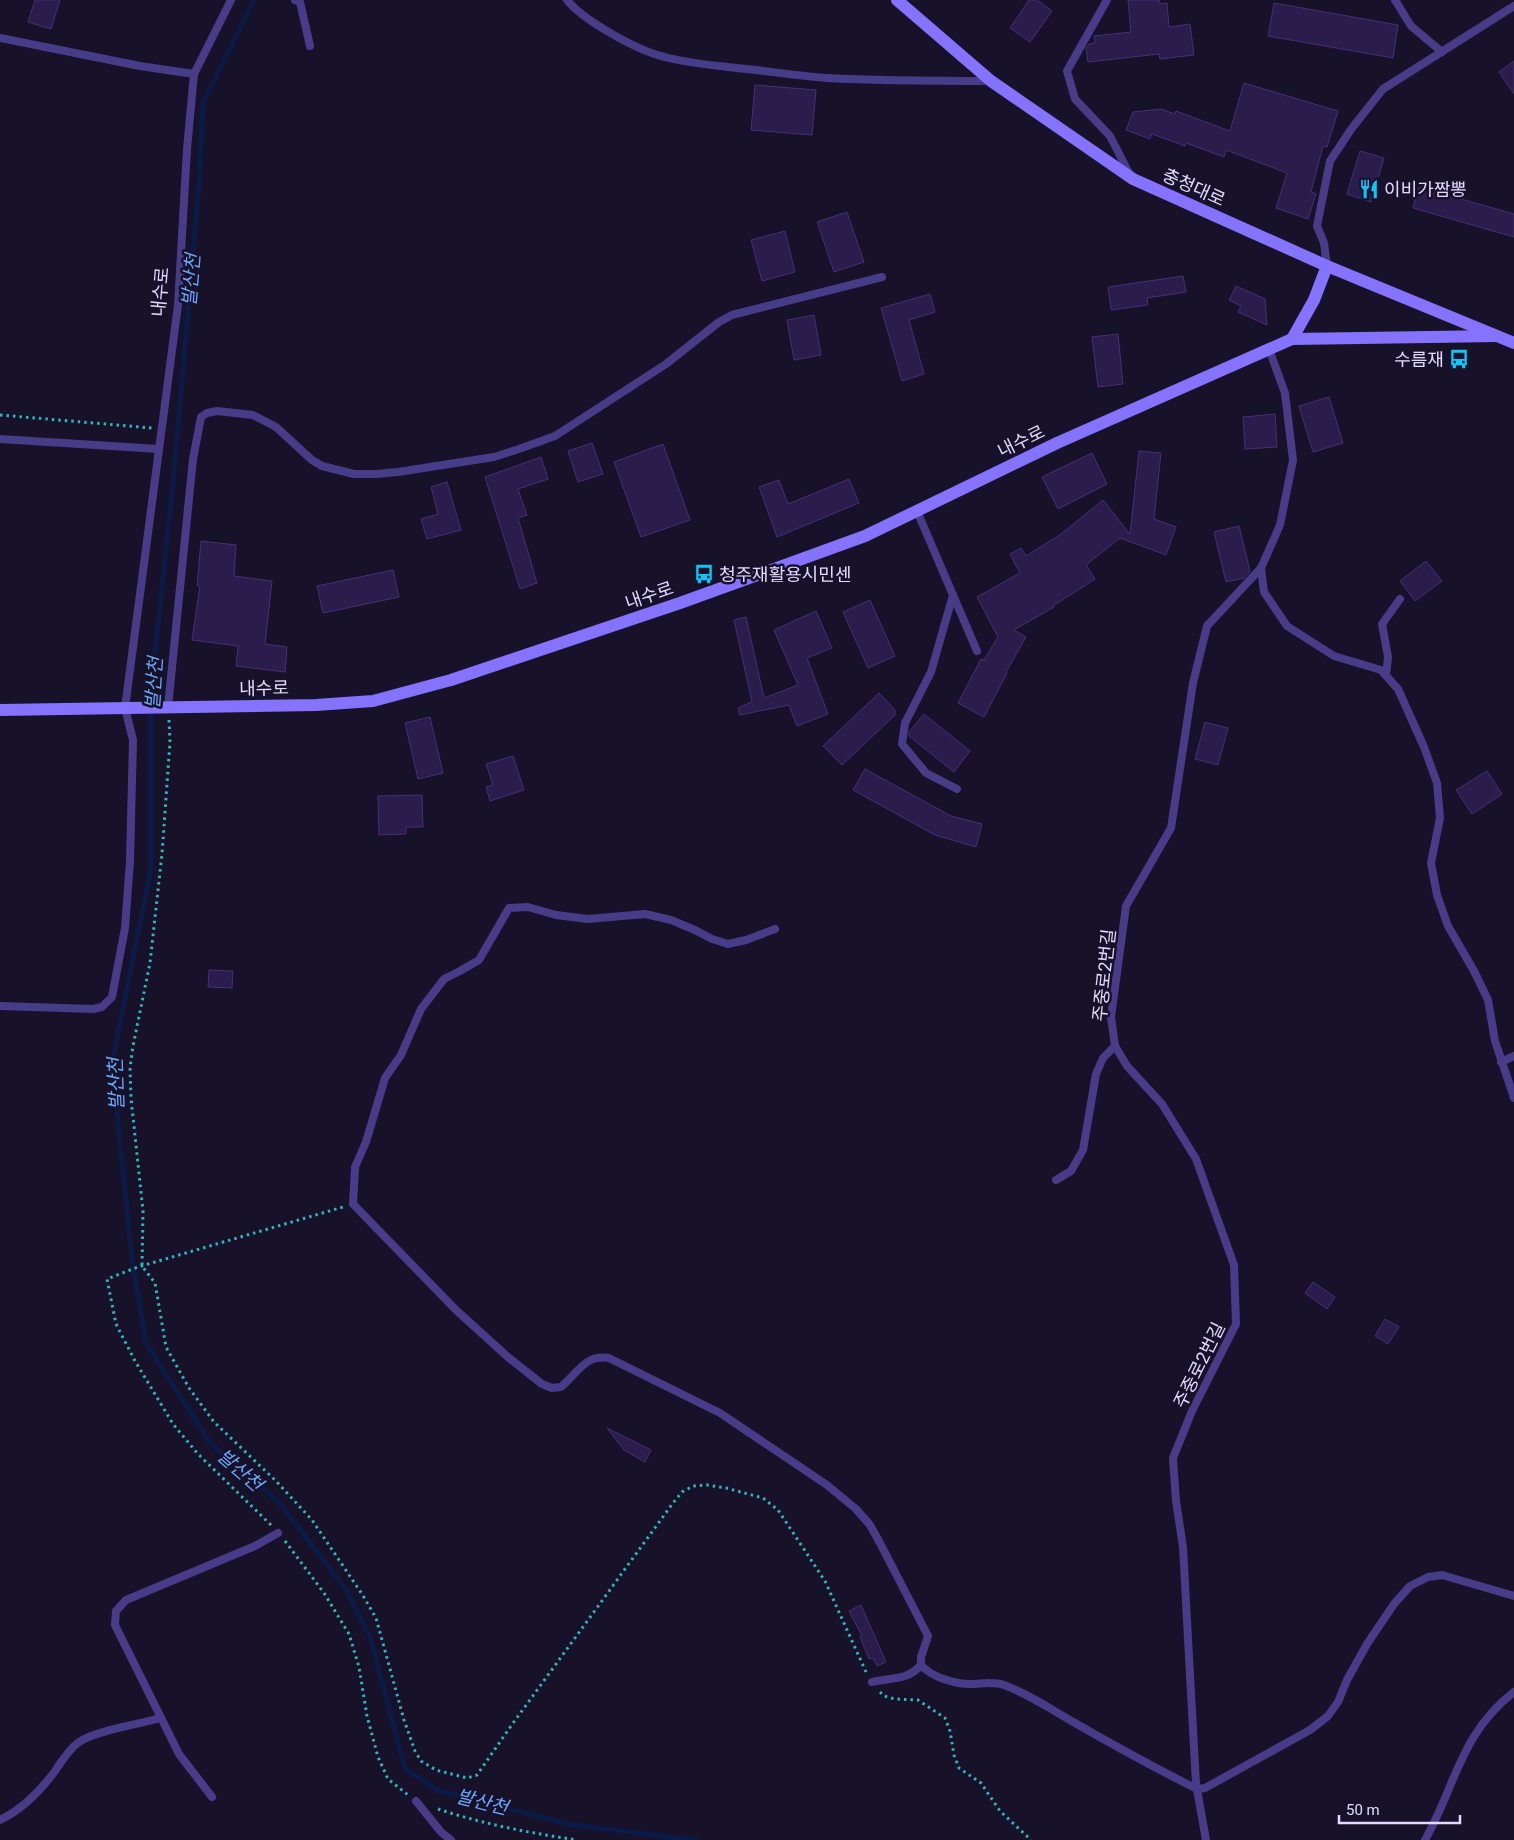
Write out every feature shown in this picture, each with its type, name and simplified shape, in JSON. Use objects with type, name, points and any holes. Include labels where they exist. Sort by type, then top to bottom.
[{"type":"street","name":"충청대로","points":[[898,0],[990,81],[1133,179],[1327,266],[1514,343]]},
{"type":"street","points":[[1292,339],[1314,300],[1327,266]]},
{"type":"street","points":[[1292,339],[1497,336]]},
{"type":"street","name":"내수로","points":[[0,710],[316,705],[373,701],[451,680],[680,603],[865,536],[1057,443],[1292,339]]},
{"type":"lane","points":[[0,38],[140,66],[194,74],[231,0]]},
{"type":"lane","points":[[295,0],[300,2],[310,46]]},
{"type":"lane","points":[[567,0],[583,15],[635,46],[664,57],[705,64],[825,78],[888,81],[990,81]]},
{"type":"lane","points":[[1107,0],[1067,71],[1075,98],[1110,136],[1133,179]]},
{"type":"lane","points":[[1395,0],[1411,26],[1442,52]]},
{"type":"lane","points":[[1327,266],[1324,243],[1317,226],[1330,161],[1352,128],[1383,89],[1514,6]]},
{"type":"lane","name":"내수로","points":[[129,708],[178,306],[187,149],[194,74]]},
{"type":"lane","points":[[165,707],[193,459],[201,417],[206,413],[217,411],[254,415],[276,427],[312,460],[322,466],[354,474],[398,472],[494,456],[519,450],[555,436],[666,364],[719,322],[732,315],[882,278]]},
{"type":"lane","name":"주중로2번길","points":[[1206,1840],[1197,1789],[1183,1547],[1176,1501],[1174,1458],[1192,1411],[1236,1324],[1234,1265],[1196,1160],[1162,1104],[1127,1066],[1115,1046],[1111,1016],[1126,906],[1170,828],[1193,683],[1207,626],[1261,568],[1280,525],[1293,460],[1285,393],[1269,349]]},
{"type":"lane","points":[[0,439],[160,449]]},
{"type":"lane","points":[[917,511],[977,651]]},
{"type":"lane","points":[[1261,568],[1264,592],[1287,626],[1334,656],[1381,670],[1398,689],[1437,783],[1440,818],[1431,862],[1437,895],[1448,926],[1488,1000],[1495,1041],[1514,1098]]},
{"type":"lane","points":[[953,595],[932,672],[905,722],[902,744],[926,773],[957,789]]},
{"type":"lane","points":[[1386,675],[1388,657],[1382,624],[1400,599]]},
{"type":"lane","points":[[0,1006],[93,1009],[102,1008],[112,997],[125,928],[130,860],[133,740],[129,708]]},
{"type":"lane","points":[[775,929],[728,944],[712,939],[671,920],[645,914],[588,919],[556,915],[528,907],[509,908],[479,960],[444,978],[421,1009],[401,1055],[385,1078],[366,1142],[355,1167],[353,1204],[456,1310],[509,1358],[542,1384],[552,1388],[561,1387],[587,1362],[600,1357],[609,1358],[720,1413],[827,1484],[856,1509],[870,1525],[924,1625],[928,1636],[921,1657],[921,1665],[914,1674],[903,1678],[872,1682]]},
{"type":"lane","points":[[1056,1180],[1071,1171],[1083,1150],[1096,1074],[1103,1058],[1115,1046]]},
{"type":"lane","points":[[1501,1062],[1514,1056]]},
{"type":"lane","points":[[212,1797],[179,1754],[160,1718],[115,1625],[116,1610],[126,1600],[255,1546],[278,1532]]},
{"type":"lane","points":[[921,1665],[935,1676],[943,1678],[969,1684],[1003,1684],[1144,1762],[1197,1789],[1206,1788],[1310,1730],[1328,1716],[1338,1702],[1368,1644],[1394,1604],[1410,1586],[1428,1577],[1442,1575],[1514,1596]]},
{"type":"lane","points":[[1425,1840],[1434,1824],[1468,1745],[1498,1705],[1514,1692]]},
{"type":"lane","points":[[0,1820],[7,1817],[36,1794],[70,1750],[80,1741],[91,1736],[160,1718]]},
{"type":"lane","points":[[416,1801],[441,1832],[451,1840]]},
{"type":"path","points":[[0,415],[162,429]]},
{"type":"path","points":[[165,707],[170,742],[162,854],[150,963],[130,1068],[131,1098],[144,1211],[140,1267],[155,1283],[166,1347],[189,1388],[214,1422],[276,1480],[312,1520],[376,1618],[404,1720],[415,1751],[421,1761],[436,1770],[467,1778],[477,1775],[516,1718],[673,1503],[682,1492],[693,1486],[707,1485],[763,1498],[778,1510],[826,1581],[872,1682],[884,1696],[895,1699],[918,1700],[945,1718],[959,1768],[982,1783],[1000,1811],[1031,1840]]},
{"type":"path","points":[[353,1204],[140,1267],[107,1279],[116,1324],[135,1361],[169,1417],[198,1454],[262,1514],[278,1532],[324,1594],[349,1634],[359,1667],[367,1716],[378,1757],[388,1779],[416,1801],[457,1815],[512,1829],[577,1840]]},
{"type":"building","points":[[35,0],[60,0],[51,29],[28,22]]},
{"type":"building","points":[[1029,0],[1037,0],[1052,11],[1030,42],[1010,28]]},
{"type":"building","points":[[1128,0],[1159,0],[1160,4],[1167,3],[1169,27],[1190,24],[1194,55],[1160,59],[1159,54],[1088,62],[1086,48],[1089,44],[1095,43],[1094,36],[1131,32]]},
{"type":"building","points":[[1274,3],[1398,25],[1393,58],[1268,36]]},
{"type":"building","points":[[1514,61],[1514,94],[1499,72]]},
{"type":"building","points":[[1244,83],[1338,111],[1327,147],[1323,146],[1311,192],[1316,194],[1308,219],[1276,208],[1287,173],[1226,150],[1224,157],[1186,143],[1185,146],[1152,134],[1150,139],[1126,130],[1133,112],[1161,109],[1175,114],[1176,111],[1230,131]]},
{"type":"building","points":[[755,85],[816,90],[812,135],[751,130]]},
{"type":"building","points":[[1360,151],[1384,158],[1371,202],[1347,194]]},
{"type":"building","points":[[1419,187],[1514,214],[1514,237],[1413,208]]},
{"type":"building","points":[[847,212],[864,262],[834,272],[817,222]]},
{"type":"building","points":[[785,231],[795,272],[762,281],[751,240]]},
{"type":"building","points":[[1183,276],[1186,292],[1147,298],[1148,305],[1111,310],[1108,287]]},
{"type":"building","points":[[1236,286],[1265,299],[1267,325],[1238,312],[1241,306],[1229,300]]},
{"type":"building","points":[[930,294],[935,312],[909,320],[924,374],[902,381],[881,308]]},
{"type":"building","points":[[814,315],[821,355],[794,360],[787,320]]},
{"type":"building","points":[[1118,334],[1123,384],[1098,387],[1092,337]]},
{"type":"building","points":[[1329,397],[1343,443],[1313,452],[1299,406]]},
{"type":"building","points":[[1275,414],[1277,447],[1245,449],[1243,417]]},
{"type":"building","points":[[592,443],[603,474],[578,482],[568,451]]},
{"type":"building","points":[[663,444],[690,520],[641,537],[614,462]]},
{"type":"building","points":[[1139,451],[1161,453],[1154,519],[1176,527],[1166,555],[1120,538],[1086,565],[1095,579],[1054,607],[1014,630],[1026,637],[984,717],[958,703],[981,659],[984,660],[998,637],[977,597],[1020,573],[1010,554],[1021,548],[1026,556],[1061,534],[1103,500],[1130,534]]},
{"type":"building","points":[[1092,453],[1107,484],[1058,509],[1042,477]]},
{"type":"building","points":[[541,457],[548,479],[518,489],[527,515],[518,518],[537,583],[520,589],[485,477]]},
{"type":"building","points":[[849,479],[859,503],[777,537],[759,487],[779,480],[788,504]]},
{"type":"building","points":[[447,482],[461,530],[427,539],[421,519],[438,514],[431,487]]},
{"type":"building","points":[[1239,526],[1250,571],[1244,578],[1226,582],[1214,532]]},
{"type":"building","points":[[201,541],[236,545],[234,576],[272,581],[265,644],[287,647],[285,672],[236,666],[238,646],[192,640],[200,586],[197,586]]},
{"type":"building","points":[[1426,561],[1442,581],[1415,601],[1400,581]]},
{"type":"building","points":[[393,570],[399,597],[323,613],[317,586]]},
{"type":"building","points":[[870,600],[895,656],[868,668],[843,612]]},
{"type":"building","points":[[816,611],[832,648],[807,658],[828,714],[797,726],[789,705],[740,715],[738,708],[752,702],[734,620],[746,617],[764,698],[798,685],[774,630]]},
{"type":"building","points":[[879,693],[895,710],[895,715],[842,765],[823,746]]},
{"type":"building","points":[[924,714],[970,751],[954,772],[909,736],[909,732]]},
{"type":"building","points":[[430,717],[443,773],[418,779],[405,723]]},
{"type":"building","points":[[1205,722],[1228,728],[1218,765],[1195,759]]},
{"type":"building","points":[[513,756],[524,790],[490,801],[486,787],[493,785],[486,764]]},
{"type":"building","points":[[865,769],[951,816],[982,824],[976,847],[935,835],[853,790]]},
{"type":"building","points":[[1487,771],[1502,794],[1472,814],[1456,790]]},
{"type":"building","points":[[422,795],[423,827],[406,827],[406,834],[379,835],[378,796]]},
{"type":"building","points":[[209,970],[233,971],[232,988],[208,987]]},
{"type":"building","points":[[1313,1282],[1335,1297],[1327,1309],[1305,1293]]},
{"type":"building","points":[[1385,1319],[1399,1327],[1388,1344],[1375,1336]]},
{"type":"building","points":[[607,1428],[651,1450],[645,1462],[624,1450]]},
{"type":"building","points":[[861,1605],[886,1662],[877,1666],[873,1658],[869,1659],[860,1637],[862,1636],[849,1611]]},
{"type":"waterway","name":"발산천","points":[[254,0],[203,103],[199,184],[173,483],[151,690],[151,869],[112,1063],[132,1260],[146,1343],[210,1443],[279,1502],[347,1591],[370,1636],[405,1769],[439,1791],[572,1825],[696,1840]]},
{"type":"place","name":"이비가짬뽕","points":[[1369,189]]},
{"type":"place","name":"수름재","points":[[1459,359]]},
{"type":"place","name":"청주재활용시민센","points":[[704,574]]}]
